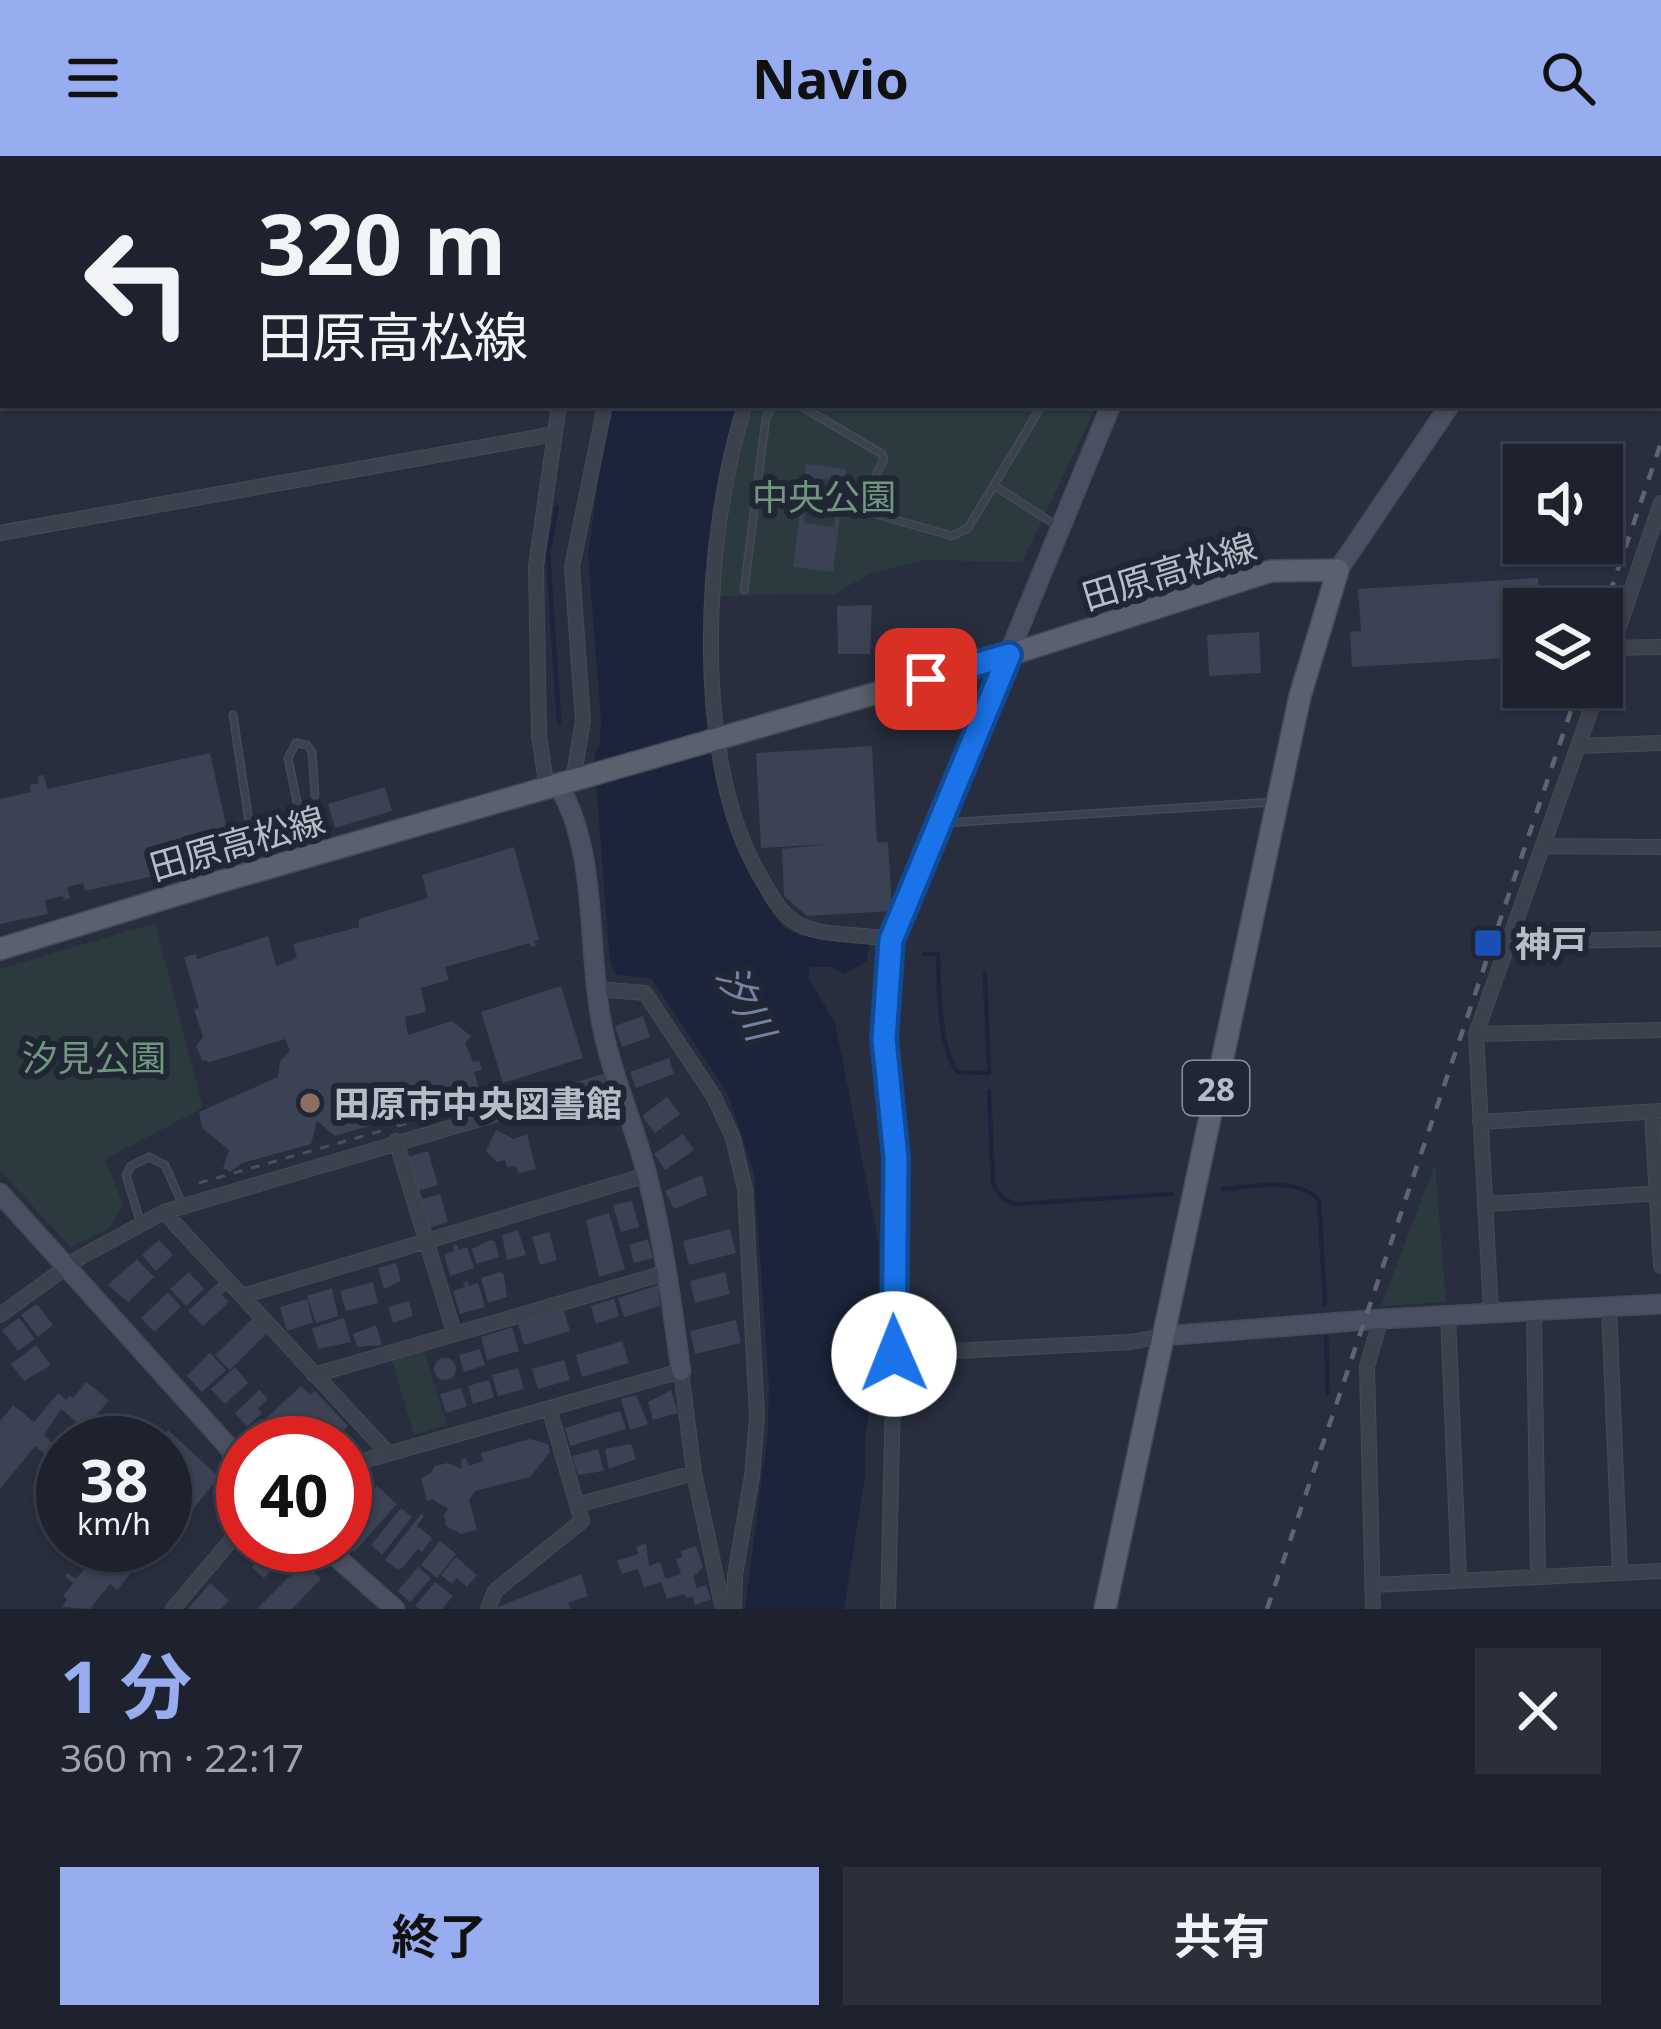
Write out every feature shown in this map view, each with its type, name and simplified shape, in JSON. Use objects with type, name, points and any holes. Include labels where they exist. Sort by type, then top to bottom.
[{"type":"main road","name":"田原高松線","points":[[0,949],[1009,655],[1271,572],[1338,570]]},
{"type":"main road","name":"28","points":[[1105,1609],[1300,696],[1338,570]]},
{"type":"street","points":[[559,408],[536,566],[539,736],[565,783],[585,872],[600,1017],[647,1175],[668,1272],[694,1473],[723,1609]]},
{"type":"street","points":[[565,783],[584,722],[572,567],[604,408]]},
{"type":"street","points":[[744,408],[734,437],[715,568],[711,657],[715,740],[739,832],[788,918],[813,929],[891,940]]},
{"type":"street","points":[[887,1609],[896,1158],[884,1039],[891,940],[1110,408]]},
{"type":"street","points":[[1338,570],[1448,408]]},
{"type":"street","points":[[0,533],[555,434]]},
{"type":"street","points":[[1623,615],[1661,503]]},
{"type":"street","points":[[1623,648],[1661,647]]},
{"type":"street","points":[[1490,1312],[1476,1034],[1591,708]]},
{"type":"street","points":[[1578,746],[1661,743]]},
{"type":"street","points":[[1543,846],[1661,847]]},
{"type":"street","points":[[1509,942],[1661,939]]},
{"type":"street","points":[[598,989],[645,993],[714,1097],[739,1160],[749,1233],[758,1384],[756,1448],[735,1574],[734,1609]]},
{"type":"street","points":[[1476,1034],[1661,1030]]},
{"type":"street","points":[[0,1315],[66,1267],[164,1211],[616,1079]]},
{"type":"street","points":[[1480,1122],[1657,1112],[1661,1266]]},
{"type":"street","points":[[396,1141],[454,1332]]},
{"type":"street","points":[[243,1295],[647,1175]]},
{"type":"street","points":[[0,1193],[216,1432]]},
{"type":"street","points":[[1487,1204],[1659,1193]]},
{"type":"street","points":[[164,1211],[387,1452]]},
{"type":"street","points":[[314,1375],[668,1272]]},
{"type":"street","points":[[894,1354],[1131,1342],[1381,1318],[1661,1304]]},
{"type":"street","points":[[1609,1307],[1620,1573]]},
{"type":"street","points":[[1534,1311],[1538,1577]]},
{"type":"street","points":[[1448,1315],[1459,1580]]},
{"type":"street","points":[[1373,1609],[1367,1366],[1381,1318]]},
{"type":"street","points":[[372,1457],[681,1371]]},
{"type":"street","points":[[488,1609],[495,1591],[582,1521],[549,1408]]},
{"type":"street","points":[[577,1505],[694,1473]]},
{"type":"street","points":[[173,1609],[216,1558]]},
{"type":"street","points":[[1373,1585],[1661,1571]]},
{"type":"street","points":[[353,1572],[395,1609]]},
{"type":"lane","points":[[744,590],[766,418],[771,408]]},
{"type":"lane","points":[[804,408],[882,454],[870,494],[879,514],[952,536],[968,529],[1040,408]]},
{"type":"lane","points":[[995,486],[1060,528]]},
{"type":"lane","points":[[232,715],[256,871]]},
{"type":"lane","points":[[308,856],[288,758],[296,743],[307,745],[312,752],[315,794]]},
{"type":"lane","points":[[938,824],[1277,802]]},
{"type":"lane","points":[[141,1224],[126,1175],[138,1160],[148,1157],[165,1165],[183,1206]]},
{"type":"path","points":[[199,1184],[520,1091]]},
{"type":"green space","name":"中央公園","points":[[750,408],[1096,408],[1022,562],[926,560],[871,573],[835,594],[719,596],[733,477]]},
{"type":"green space","name":"汐見公園","points":[[155,923],[203,1108],[105,1159],[123,1205],[111,1227],[71,1247],[0,1171],[0,969]]},
{"type":"green space","points":[[1435,1164],[1446,1302],[1381,1306]]},
{"type":"green space","points":[[423,1347],[447,1425],[414,1435],[391,1357]]},
{"type":"water","name":"汐川","points":[[613,408],[739,408],[711,557],[715,764],[728,821],[765,902],[784,928],[801,936],[869,943],[867,961],[844,974],[831,967],[810,967],[808,977],[835,1023],[878,1240],[879,1338],[865,1439],[865,1477],[844,1609],[745,1609],[768,1431],[769,1384],[754,1173],[728,1094],[651,978],[617,975],[610,964],[594,756],[601,719],[588,555]]},
{"type":"building","points":[[806,464],[846,469],[833,572],[793,567]],"holes":[[[809,477],[839,481],[834,527],[804,523]]]},
{"type":"building","points":[[1538,578],[1539,588],[1503,588],[1503,658],[1352,667],[1350,632],[1361,631],[1358,589]]},
{"type":"building","points":[[872,605],[870,654],[838,654],[837,606]]},
{"type":"building","points":[[1259,632],[1261,673],[1209,676],[1207,635]]},
{"type":"building","points":[[872,746],[877,843],[888,842],[892,911],[807,916],[784,896],[782,849],[829,844],[761,848],[756,753]]},
{"type":"building","points":[[210,753],[231,848],[215,852],[213,843],[199,846],[203,861],[157,870],[158,875],[85,891],[83,883],[67,887],[70,898],[45,900],[48,914],[0,924],[0,799],[31,792],[30,785],[39,783],[38,776],[44,775],[47,789]]},
{"type":"building","points":[[385,787],[392,811],[335,828],[328,804]]},
{"type":"building","points":[[514,847],[539,940],[534,941],[536,946],[529,943],[445,967],[449,980],[421,988],[426,1012],[405,1017],[408,1035],[452,1021],[471,1036],[465,1043],[482,1070],[474,1072],[480,1093],[335,1136],[317,1121],[311,1144],[242,1163],[230,1172],[223,1168],[229,1150],[202,1128],[199,1112],[278,1077],[280,1061],[290,1051],[285,1039],[210,1062],[202,1060],[196,1046],[203,1037],[194,1009],[199,1008],[184,957],[196,954],[197,959],[268,936],[276,966],[297,958],[293,944],[359,927],[359,919],[428,898],[422,875]]},
{"type":"building","points":[[561,986],[583,1058],[503,1083],[481,1012]]},
{"type":"building","points":[[643,1016],[650,1037],[622,1047],[615,1026]]},
{"type":"building","points":[[669,1058],[674,1074],[636,1088],[630,1072]]},
{"type":"building","points":[[667,1097],[680,1114],[655,1133],[642,1116]]},
{"type":"building","points":[[496,1130],[514,1139],[527,1134],[536,1169],[519,1173],[516,1166],[507,1167],[505,1160],[497,1162],[486,1151]]},
{"type":"building","points":[[683,1134],[694,1150],[665,1170],[654,1154]]},
{"type":"building","points":[[428,1151],[438,1185],[418,1191],[408,1157]]},
{"type":"building","points":[[702,1175],[707,1195],[674,1209],[665,1191]]},
{"type":"building","points":[[440,1194],[448,1222],[430,1228],[422,1199]]},
{"type":"building","points":[[632,1201],[639,1227],[621,1232],[613,1205]]},
{"type":"building","points":[[609,1213],[625,1269],[599,1277],[586,1220]]},
{"type":"building","points":[[730,1229],[736,1253],[689,1265],[683,1241]]},
{"type":"building","points":[[518,1230],[526,1255],[507,1260],[502,1235]]},
{"type":"building","points":[[549,1232],[557,1260],[540,1265],[532,1237]]},
{"type":"building","points":[[648,1239],[653,1258],[634,1263],[629,1245]]},
{"type":"building","points":[[159,1240],[173,1255],[156,1271],[142,1255]]},
{"type":"building","points":[[490,1240],[499,1257],[476,1264],[472,1249]]},
{"type":"building","points":[[457,1245],[459,1250],[467,1247],[474,1268],[450,1276],[444,1254]]},
{"type":"building","points":[[137,1259],[154,1277],[128,1302],[108,1285]]},
{"type":"building","points":[[396,1263],[401,1281],[384,1289],[378,1268]]},
{"type":"building","points":[[189,1272],[204,1289],[186,1306],[170,1289]]},
{"type":"building","points":[[500,1272],[507,1297],[488,1303],[481,1278]]},
{"type":"building","points":[[725,1272],[730,1294],[695,1303],[690,1281]]},
{"type":"building","points":[[220,1281],[228,1289],[222,1295],[229,1302],[203,1326],[188,1311]]},
{"type":"building","points":[[468,1281],[469,1286],[478,1283],[485,1307],[460,1314],[453,1291]]},
{"type":"building","points":[[373,1282],[378,1303],[346,1311],[340,1291]]},
{"type":"building","points":[[658,1285],[660,1306],[624,1317],[618,1298]]},
{"type":"building","points":[[332,1288],[338,1316],[316,1323],[307,1296]]},
{"type":"building","points":[[168,1292],[181,1307],[154,1332],[141,1318]]},
{"type":"building","points":[[307,1299],[313,1322],[287,1331],[280,1307]]},
{"type":"building","points":[[614,1299],[619,1316],[596,1324],[591,1306]]},
{"type":"building","points":[[409,1301],[413,1316],[393,1323],[388,1307]]},
{"type":"building","points":[[37,1304],[53,1325],[38,1337],[21,1315]]},
{"type":"building","points":[[564,1311],[570,1331],[524,1345],[518,1324]]},
{"type":"building","points":[[19,1318],[35,1339],[18,1351],[2,1330]]},
{"type":"building","points":[[344,1318],[351,1342],[318,1349],[312,1328]]},
{"type":"building","points":[[252,1319],[266,1334],[230,1370],[215,1355]]},
{"type":"building","points":[[736,1320],[741,1343],[695,1354],[690,1331]]},
{"type":"building","points":[[376,1325],[382,1345],[357,1347],[353,1334]]},
{"type":"building","points":[[512,1327],[519,1351],[487,1360],[481,1337]]},
{"type":"building","points":[[622,1341],[629,1363],[582,1377],[576,1355]]},
{"type":"building","points":[[36,1345],[51,1365],[24,1381],[11,1364]]},
{"type":"building","points":[[480,1349],[485,1365],[464,1372],[459,1355]]},
{"type":"building","points":[[210,1353],[226,1370],[202,1392],[187,1376]]},
{"type":"building","points":[[445,1358],[456,1369],[445,1380],[434,1369]]},
{"type":"building","points":[[564,1360],[570,1380],[538,1389],[532,1369]]},
{"type":"building","points":[[235,1367],[248,1383],[225,1404],[211,1389]]},
{"type":"building","points":[[518,1368],[524,1389],[498,1396],[492,1375]]},
{"type":"building","points":[[489,1380],[494,1397],[473,1404],[468,1386]]},
{"type":"building","points":[[86,1382],[109,1400],[96,1416],[69,1416],[61,1409],[56,1416],[39,1416],[58,1393],[66,1400]]},
{"type":"building","points":[[301,1386],[310,1395],[315,1391],[339,1416],[269,1416]]},
{"type":"building","points":[[461,1388],[467,1406],[446,1413],[440,1394]]},
{"type":"building","points":[[259,1390],[268,1399],[258,1408],[259,1416],[235,1413]]},
{"type":"building","points":[[671,1390],[678,1413],[653,1420],[648,1402]]},
{"type":"building","points":[[636,1395],[648,1424],[630,1430],[621,1399]]},
{"type":"building","points":[[13,1405],[34,1422],[36,1447],[0,1489],[0,1421]]},
{"type":"building","points":[[620,1411],[626,1429],[570,1446],[565,1428]]},
{"type":"building","points":[[530,1439],[548,1444],[550,1452],[530,1477],[475,1491],[469,1500],[477,1530],[461,1534],[446,1526],[448,1509],[432,1499],[427,1501],[421,1478],[435,1466],[448,1463],[462,1469],[461,1460],[466,1458],[469,1466],[483,1461],[481,1453]]},
{"type":"building","points":[[631,1444],[636,1459],[609,1469],[605,1449]]},
{"type":"building","points":[[598,1449],[604,1471],[578,1475],[572,1456]]},
{"type":"building","points":[[192,1452],[216,1474],[192,1510]]},
{"type":"building","points":[[377,1486],[397,1504],[372,1532],[372,1491]]},
{"type":"building","points":[[401,1508],[412,1517],[382,1555],[372,1544]]},
{"type":"building","points":[[421,1514],[417,1526],[432,1538],[422,1552],[418,1549],[397,1569],[385,1560]]},
{"type":"building","points":[[440,1541],[456,1554],[437,1578],[421,1565]]},
{"type":"building","points":[[646,1543],[649,1566],[660,1562],[666,1579],[681,1574],[676,1559],[682,1557],[681,1551],[696,1546],[703,1567],[693,1577],[697,1588],[706,1585],[711,1599],[695,1605],[692,1596],[684,1594],[667,1599],[661,1582],[644,1588],[638,1569],[622,1574],[617,1561],[638,1554],[636,1547]]},
{"type":"building","points":[[456,1557],[477,1575],[467,1587],[457,1578],[452,1584],[441,1575]]},
{"type":"building","points":[[418,1567],[431,1578],[410,1602],[398,1591]]},
{"type":"building","points":[[82,1572],[131,1572],[117,1590],[110,1584],[90,1609],[62,1607],[67,1599],[63,1596],[73,1583],[65,1576],[68,1573],[76,1579]]},
{"type":"building","points":[[294,1572],[314,1572],[321,1579],[292,1609],[257,1609]]},
{"type":"building","points":[[581,1574],[588,1596],[568,1603],[570,1609],[493,1609]]},
{"type":"building","points":[[435,1582],[453,1596],[442,1609],[419,1609],[415,1606]]},
{"type":"building","points":[[210,1583],[229,1600],[221,1609],[188,1609]]},
{"type":"waterway","points":[[557,507],[548,553],[559,722]]},
{"type":"waterway","points":[[924,954],[938,954],[943,1033],[958,1072],[989,1073],[985,973]]},
{"type":"waterway","points":[[989,1091],[993,1184],[1002,1198],[1015,1204],[1172,1194]]},
{"type":"waterway","points":[[1223,1189],[1286,1185],[1319,1200],[1325,1304]]},
{"type":"waterway","points":[[1326,1337],[1328,1393]]},
{"type":"railway","points":[[1612,588],[1661,443]]},
{"type":"railway","points":[[1267,1609],[1572,708]]},
{"type":"place","name":"神戸","points":[[1488,943]]},
{"type":"place","name":"田原市中央図書館","points":[[310,1103]]},
{"type":"route","points":[[894,1354],[896,1158],[884,1039],[891,940],[1009,655],[926,679]]}]
